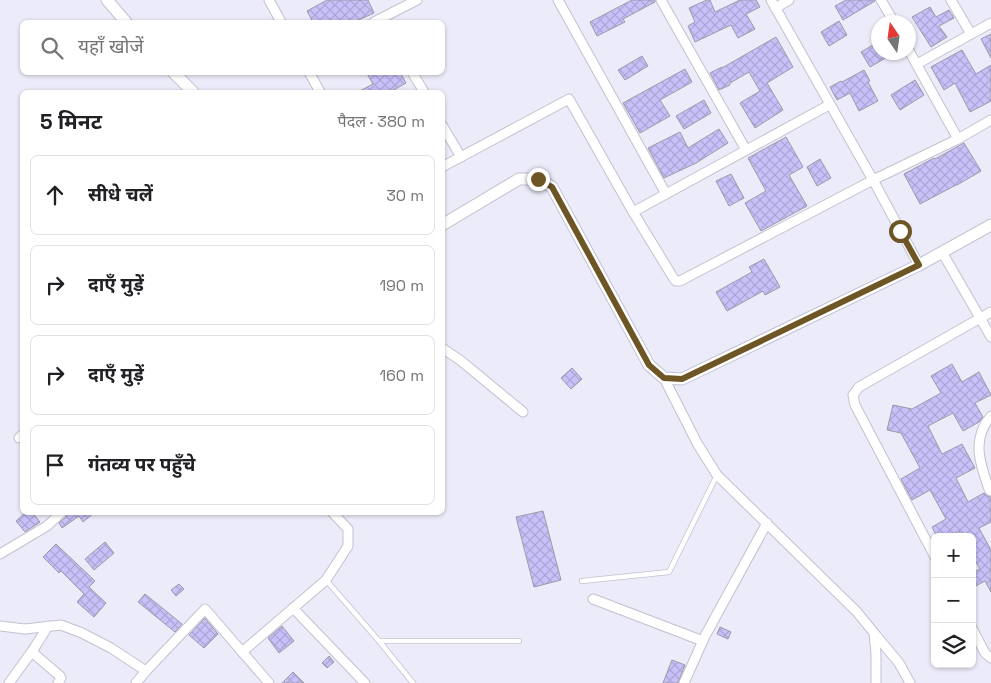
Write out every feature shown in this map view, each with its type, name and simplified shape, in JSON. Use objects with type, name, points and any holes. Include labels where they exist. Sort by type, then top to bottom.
[{"type":"street","points":[[107,0],[124,20]]},
{"type":"street","points":[[269,0],[280,20]]},
{"type":"street","points":[[382,20],[417,0]]},
{"type":"street","points":[[558,0],[666,194]]},
{"type":"street","points":[[661,0],[746,150]]},
{"type":"street","points":[[789,0],[773,4],[919,265]]},
{"type":"street","points":[[881,0],[890,15]]},
{"type":"street","points":[[952,0],[971,34]]},
{"type":"street","points":[[917,64],[991,23]]},
{"type":"street","points":[[915,60],[958,139]]},
{"type":"street","points":[[176,75],[190,90]]},
{"type":"street","points":[[311,75],[319,90]]},
{"type":"street","points":[[414,75],[423,90]]},
{"type":"street","points":[[445,165],[568,99],[674,279],[680,281],[873,180],[958,139],[991,120]]},
{"type":"street","points":[[633,212],[829,105]]},
{"type":"street","points":[[445,130],[461,157]]},
{"type":"street","points":[[445,223],[519,179],[538,179],[552,187],[649,365],[664,378],[697,442],[717,475],[857,612],[899,663],[910,683]]},
{"type":"street","points":[[664,378],[682,379],[919,265],[991,225]]},
{"type":"street","points":[[942,252],[991,337]]},
{"type":"street","points":[[931,549],[855,405],[853,395],[859,387],[991,312]]},
{"type":"street","points":[[445,350],[460,360],[523,412]]},
{"type":"street","points":[[991,416],[985,423],[978,442],[980,463],[991,491]]},
{"type":"street","points":[[0,554],[47,526],[59,515]]},
{"type":"street","points":[[242,652],[326,580],[348,546],[348,529],[335,515]]},
{"type":"street","points":[[684,683],[703,640],[766,523]]},
{"type":"street","points":[[593,599],[703,640]]},
{"type":"street","points":[[293,608],[365,683]]},
{"type":"street","points":[[136,683],[205,609],[266,682]]},
{"type":"street","points":[[0,626],[25,629],[61,625],[82,633],[111,648],[146,671]]},
{"type":"street","points":[[9,683],[34,650],[48,626]]},
{"type":"street","points":[[874,633],[876,683]]},
{"type":"street","points":[[976,636],[985,653],[991,658]]},
{"type":"street","points":[[34,650],[33,654],[60,676],[61,678],[58,683]]},
{"type":"lane","points":[[582,581],[669,572],[717,475]]},
{"type":"lane","points":[[326,580],[413,683]]},
{"type":"lane","points":[[379,641],[519,642]]},
{"type":"building","points":[[327,0],[368,0],[374,13],[358,20],[312,20],[307,11]]},
{"type":"building","points":[[632,0],[655,0],[655,2],[623,19],[625,22],[597,36],[590,22]]},
{"type":"building","points":[[710,0],[715,12],[740,0],[756,0],[760,7],[746,14],[755,29],[738,38],[731,25],[695,42],[688,26],[695,22],[689,8]]},
{"type":"building","points":[[846,0],[875,1],[843,20],[835,6]]},
{"type":"building","points":[[930,7],[936,17],[949,10],[954,18],[939,26],[947,37],[931,47],[916,23],[916,15]]},
{"type":"building","points":[[839,21],[847,35],[829,46],[821,32]]},
{"type":"building","points":[[991,34],[991,58],[981,39]]},
{"type":"building","points":[[776,37],[793,67],[767,83],[783,110],[755,128],[740,103],[760,91],[749,72],[719,90],[710,73]]},
{"type":"building","points":[[871,46],[871,60],[882,60],[870,67],[861,52]]},
{"type":"building","points":[[962,50],[976,74],[991,65],[991,101],[970,112],[955,83],[944,90],[931,67]]},
{"type":"building","points":[[642,56],[648,66],[625,80],[618,70]]},
{"type":"building","points":[[685,69],[692,82],[660,100],[670,116],[640,133],[623,103]]},
{"type":"building","points":[[864,70],[878,101],[859,111],[850,93],[837,100],[830,87]]},
{"type":"building","points":[[368,75],[402,75],[406,83],[394,90],[362,90],[373,84]]},
{"type":"building","points":[[915,80],[924,95],[900,110],[891,95]]},
{"type":"building","points":[[704,100],[711,113],[684,129],[676,116]]},
{"type":"building","points":[[719,129],[728,143],[696,163],[664,178],[648,148],[680,132],[688,148]]},
{"type":"building","points":[[786,137],[803,167],[789,175],[807,206],[761,231],[745,203],[766,191],[748,158]]},
{"type":"building","points":[[964,143],[981,171],[920,204],[904,174]]},
{"type":"building","points":[[820,159],[831,178],[817,186],[807,167]]},
{"type":"building","points":[[731,174],[744,198],[729,206],[716,181]]},
{"type":"building","points":[[764,259],[780,287],[765,295],[763,291],[727,311],[716,292],[752,272],[749,267]]},
{"type":"building","points":[[952,364],[962,382],[979,372],[991,395],[975,403],[983,417],[979,422],[963,431],[953,413],[928,426],[942,454],[962,444],[975,468],[956,478],[968,502],[984,493],[991,497],[991,522],[979,528],[991,550],[991,592],[985,581],[976,586],[976,571],[980,569],[976,562],[976,533],[960,533],[959,531],[956,533],[935,533],[932,527],[946,519],[930,490],[912,500],[901,479],[920,468],[901,433],[887,430],[893,405],[912,409],[941,393],[931,376]]},
{"type":"building","points":[[572,368],[582,379],[571,389],[561,378]]},
{"type":"building","points":[[543,511],[561,580],[534,587],[516,517]]},
{"type":"building","points":[[23,515],[34,515],[40,522],[25,532],[16,521]]},
{"type":"building","points":[[67,515],[91,515],[83,522],[79,516],[62,528],[59,523]]},
{"type":"building","points":[[105,542],[114,553],[94,570],[85,559]]},
{"type":"building","points":[[56,544],[95,581],[89,587],[106,603],[94,617],[77,602],[84,594],[61,571],[59,573],[43,557]]},
{"type":"building","points":[[179,584],[184,589],[176,596],[171,590]]},
{"type":"building","points":[[145,594],[182,624],[175,632],[138,602]]},
{"type":"building","points":[[205,618],[218,634],[204,648],[189,635]]},
{"type":"building","points":[[282,626],[294,641],[279,653],[268,638]]},
{"type":"building","points":[[720,627],[731,632],[728,639],[717,634]]},
{"type":"building","points":[[329,656],[334,662],[327,668],[322,663]]},
{"type":"building","points":[[672,660],[685,665],[678,683],[663,683]]},
{"type":"building","points":[[293,672],[304,683],[282,683]]},
{"type":"route","points":[[538,179],[552,187],[649,365],[664,378],[682,379],[919,265],[900,231]]}]
